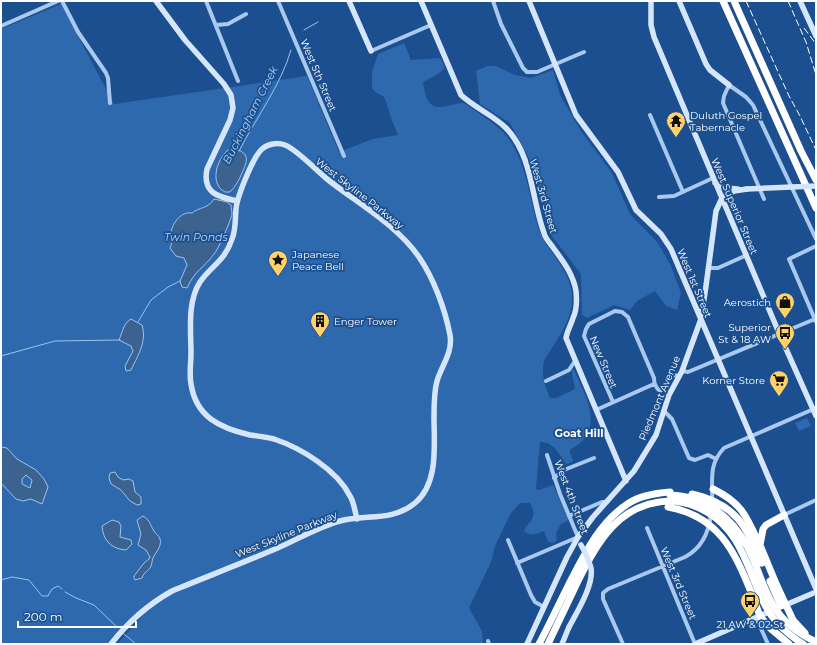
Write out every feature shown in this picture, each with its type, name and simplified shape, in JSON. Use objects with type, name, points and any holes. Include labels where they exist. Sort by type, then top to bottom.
[{"type":"highway","points":[[723,1],[816,208]]},
{"type":"highway","points":[[734,1],[801,151],[816,180]]},
{"type":"highway","points":[[713,489],[725,495],[744,512],[760,544],[793,620],[816,642]]},
{"type":"highway","points":[[548,644],[594,550],[619,515],[628,503],[645,496],[660,493],[714,528],[740,564],[760,616],[770,628],[787,642]]},
{"type":"highway","points":[[539,644],[586,552],[602,528],[619,515],[687,493],[714,501],[729,510],[739,520],[746,529],[782,606]]},
{"type":"highway","points":[[669,499],[687,497],[699,500],[713,507],[730,521],[748,546],[773,605],[781,616],[794,629],[816,642]]},
{"type":"highway","points":[[669,499],[696,506],[709,513],[726,527],[740,548],[766,607],[779,624],[803,644]]},
{"type":"highway","points":[[760,544],[763,529],[766,525],[784,515]]},
{"type":"street","points":[[1,26],[58,1]]},
{"type":"street","points":[[62,1],[78,32],[106,72],[108,78],[110,103]]},
{"type":"street","points":[[156,1],[185,40],[224,84],[231,95],[233,102],[232,114],[207,169],[205,178],[208,188],[219,196],[238,201]]},
{"type":"street","points":[[206,1],[238,80]]},
{"type":"street","name":"West 5th Street","points":[[278,1],[344,156]]},
{"type":"street","points":[[349,1],[371,52],[431,25]]},
{"type":"street","name":"West 3rd Street","points":[[421,1],[462,95],[473,106],[497,120],[506,128],[520,148],[527,166],[544,234],[568,268],[575,284],[577,303],[566,338],[626,482]]},
{"type":"street","points":[[493,1],[501,24],[523,68],[527,72],[535,72],[584,52]]},
{"type":"street","name":"West 1st Street","points":[[529,1],[556,64],[572,108],[581,123],[618,172],[636,210],[666,240],[816,591]]},
{"type":"street","name":"West Superior Street","points":[[651,1],[651,25],[654,37],[779,333],[815,409],[816,416]]},
{"type":"street","points":[[679,1],[710,70],[746,97],[753,105],[816,240]]},
{"type":"street","points":[[800,1],[816,36]]},
{"type":"street","points":[[216,25],[228,24],[246,14]]},
{"type":"street","points":[[729,85],[724,96],[723,103],[764,199]]},
{"type":"street","points":[[650,115],[683,192]]},
{"type":"street","name":"West Skyline Parkway","points":[[111,644],[140,613],[172,591],[272,551],[340,521],[380,517],[401,512],[419,498],[427,487],[430,478],[434,451],[434,396],[436,383],[448,355],[450,346],[450,337],[433,280],[417,254],[401,236],[328,180],[294,150],[283,144],[271,144],[260,150],[245,182],[238,201],[235,230],[230,247],[224,258],[202,279],[194,297],[192,309],[190,381],[200,409],[214,422],[228,429],[272,439],[299,450],[315,460],[332,474],[351,497],[357,519]]},
{"type":"street","points":[[659,197],[669,198],[714,181],[725,188],[740,190]]},
{"type":"street","points":[[722,198],[734,191],[747,189],[816,186]]},
{"type":"street","name":"Piedmont Avenue","points":[[527,644],[567,557],[578,537],[626,482],[652,443],[660,426],[669,396],[681,373],[700,319],[709,268],[716,211],[722,198]]},
{"type":"street","points":[[596,410],[654,384],[660,391],[672,375],[688,372],[779,333],[815,320],[789,258],[816,246]]},
{"type":"street","points":[[709,268],[718,268],[746,256]]},
{"type":"street","name":"New Street","points":[[613,402],[584,336],[586,329],[592,322],[615,311],[622,312],[628,317],[654,378],[654,384]]},
{"type":"street","points":[[546,382],[569,370],[575,361]]},
{"type":"street","points":[[623,644],[604,599],[603,593],[608,589],[689,555],[696,549],[703,540],[710,522],[713,470],[716,458],[724,448],[815,409]]},
{"type":"street","points":[[664,410],[672,419],[688,458],[695,460],[708,455],[716,458]]},
{"type":"street","name":"West 4th Street","points":[[547,455],[554,478],[590,566],[591,577],[588,587],[562,644]]},
{"type":"street","points":[[554,478],[564,470],[594,458]]},
{"type":"street","points":[[784,515],[816,500]]},
{"type":"street","points":[[569,516],[602,502],[607,502]]},
{"type":"street","name":"West 3rd Street","points":[[647,528],[695,644]]},
{"type":"street","points":[[517,563],[578,537]]},
{"type":"street","points":[[508,540],[532,597],[537,603],[544,606]]},
{"type":"street","points":[[695,644],[816,591]]},
{"type":"street","points":[[760,616],[758,622],[762,634],[768,644]]},
{"type":"shaded area","points":[[61,4],[114,104],[307,76],[339,152],[373,139],[398,135],[386,101],[383,96],[375,92],[372,88],[372,72],[378,54],[404,43],[411,60],[440,58],[444,65],[444,69],[438,74],[423,82],[425,93],[432,105],[441,107],[464,103],[503,132],[512,143],[523,169],[537,224],[542,237],[566,275],[572,294],[571,309],[566,324],[545,359],[543,374],[545,383],[550,398],[556,398],[575,389],[572,373],[572,370],[574,370],[589,405],[590,423],[588,432],[583,440],[570,450],[573,460],[572,462],[566,464],[552,446],[545,442],[540,442],[536,488],[539,490],[553,485],[569,520],[561,524],[556,533],[557,540],[554,543],[548,542],[544,531],[531,534],[524,531],[534,513],[530,503],[520,503],[511,513],[495,546],[491,562],[469,608],[482,631],[483,644],[117,644],[141,618],[136,613],[123,625],[107,644],[1,644],[1,29]]},
{"type":"shaded area","points":[[487,66],[496,66],[515,75],[531,78],[553,70],[560,95],[581,131],[612,173],[630,214],[658,243],[671,266],[681,293],[677,310],[666,306],[655,291],[637,301],[630,310],[614,305],[587,318],[582,315],[581,274],[551,235],[533,166],[510,123],[480,104],[476,71]]},
{"type":"shaded area","points":[[807,418],[811,426],[799,431],[795,423]]},
{"type":"water","points":[[231,148],[241,151],[246,156],[246,163],[236,185],[230,192],[225,192],[218,185],[216,175],[220,159]]},
{"type":"water","name":"Twin Ponds","points":[[214,199],[227,202],[231,205],[232,214],[214,254],[196,273],[187,288],[182,287],[180,281],[187,265],[184,258],[176,256],[170,248],[172,228],[181,215],[192,213],[209,205]]},
{"type":"water","points":[[131,319],[142,325],[143,343],[131,370],[126,371],[125,366],[133,351],[131,346],[119,340],[125,325]]},
{"type":"water","points":[[1,447],[7,448],[17,459],[36,470],[44,479],[48,487],[42,504],[31,499],[23,501],[16,499],[1,483]],"holes":[[[26,475],[32,480],[30,488],[22,484],[22,479]]]},
{"type":"water","points":[[115,472],[118,477],[123,480],[129,479],[133,481],[135,492],[141,497],[141,504],[137,505],[130,501],[121,490],[111,484],[109,478],[110,473]]},
{"type":"water","points":[[143,516],[149,521],[159,536],[160,543],[150,568],[142,578],[135,580],[134,576],[150,557],[146,550],[138,545],[141,534],[137,520]]},
{"type":"water","points":[[112,520],[119,522],[121,526],[120,537],[131,540],[132,544],[126,550],[112,546],[104,536],[102,526]]},
{"type":"waterway","name":"Buckingham Creek","points":[[304,30],[318,22]]},
{"type":"waterway","name":"Buckingham Creek","points":[[239,151],[275,89],[287,63],[291,50]]},
{"type":"waterway","name":"Buckingham Creek","points":[[138,322],[151,300],[168,287],[180,281]]},
{"type":"waterway","name":"Buckingham Creek","points":[[1,356],[55,341],[120,340]]},
{"type":"waterway","points":[[1,580],[12,577],[29,580],[42,596],[48,596],[52,589],[58,586],[62,589]]},
{"type":"waterway","points":[[65,592],[94,605],[118,628]]},
{"type":"waterway","points":[[124,634],[136,644]]},
{"type":"railway","points":[[746,1],[789,96],[816,150]]},
{"type":"railway","points":[[788,1],[806,42],[816,75]]},
{"type":"railway","points":[[804,28],[816,44]]},
{"type":"place","name":"Duluth Gospel Tabernacle","points":[[676,138]]},
{"type":"place","name":"Japanese Peace Bell","points":[[278,277]]},
{"type":"place","name":"Aerostich","points":[[785,319]]},
{"type":"place","name":"Enger Tower","points":[[320,338]]},
{"type":"place","name":"Superior St & 18 AW","points":[[785,350]]},
{"type":"place","name":"Korner Store","points":[[779,397]]},
{"type":"place","name":"21 AW & 02 St","points":[[750,618]]},
{"type":"district","name":"Goat Hill","points":[[579,433]]}]
